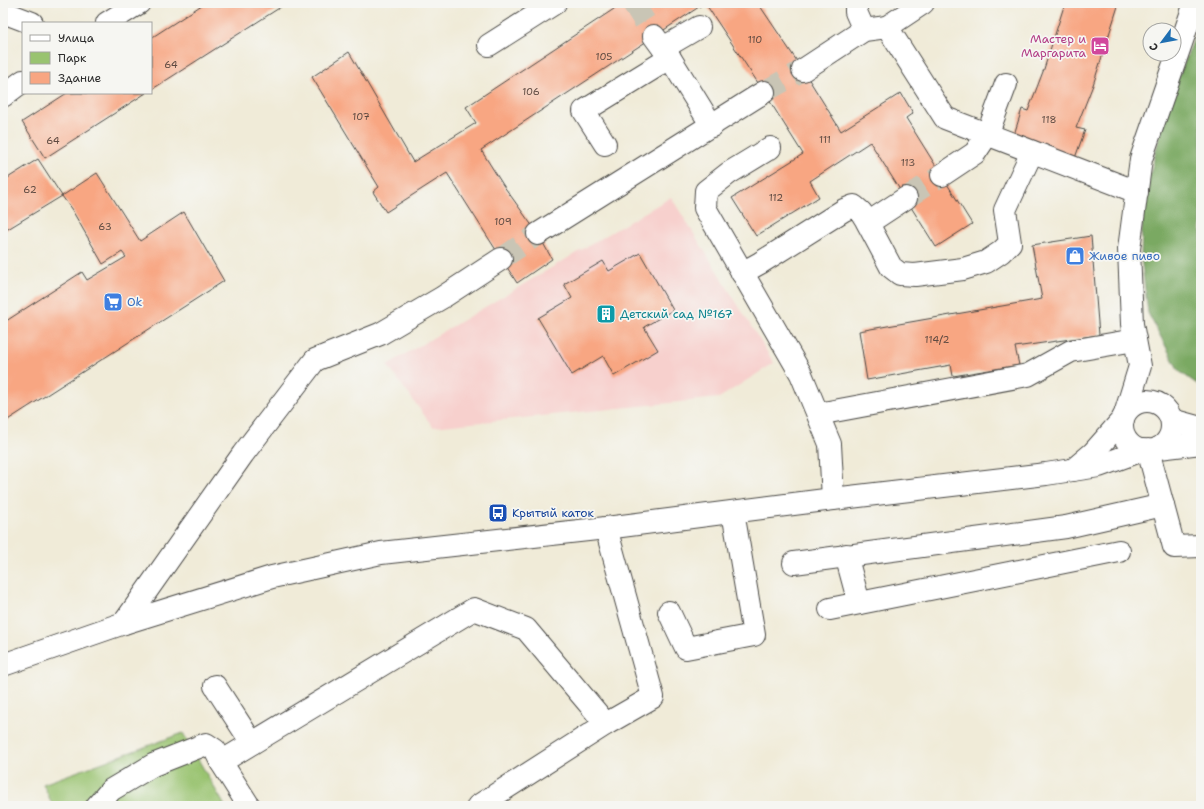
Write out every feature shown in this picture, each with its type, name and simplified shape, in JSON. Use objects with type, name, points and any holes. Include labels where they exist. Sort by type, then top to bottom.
[{"type":"street","points":[[109,22],[139,3]]},
{"type":"street","points":[[489,46],[555,3]]},
{"type":"street","points":[[856,3],[856,12],[864,30]]},
{"type":"street","points":[[803,70],[864,30],[887,27],[923,3]]},
{"type":"street","points":[[3,665],[124,623],[272,577],[381,553],[606,528],[1046,474],[1099,466],[1150,450],[1165,443],[1170,436],[1172,428],[1168,413],[1140,366],[1134,340],[1129,249],[1141,159],[1195,3]]},
{"type":"street","points":[[3,12],[29,22]]},
{"type":"street","points":[[605,144],[584,111],[662,47],[698,27]]},
{"type":"street","points":[[887,27],[945,118],[1137,192]]},
{"type":"street","points":[[662,47],[712,126]]},
{"type":"street","points":[[3,96],[22,82]]},
{"type":"street","points":[[942,176],[975,153],[987,135],[1006,84]]},
{"type":"street","points":[[538,234],[764,92]]},
{"type":"street","points":[[770,148],[729,173],[706,191],[704,208],[801,374],[830,444],[833,499]]},
{"type":"street","points":[[742,273],[844,210],[854,206],[861,212],[868,223],[891,267],[900,274],[915,275],[963,269],[986,262],[1001,252],[1010,243],[1005,210],[1032,152]]},
{"type":"street","points":[[868,223],[906,198]]},
{"type":"street","points":[[124,623],[247,448],[315,360],[380,334],[442,297],[501,258]]},
{"type":"street","points":[[818,414],[1028,375],[1072,351],[1134,340]]},
{"type":"street","points":[[1140,366],[1124,415],[1122,427],[1124,436],[1129,443],[1135,448],[1150,450],[1201,443]]},
{"type":"street","points":[[1073,470],[1093,453],[1132,405],[1139,402],[1148,400],[1156,402],[1168,413],[1201,428]]},
{"type":"street","points":[[1150,450],[1174,547],[1201,546]]},
{"type":"street","points":[[794,563],[1066,527],[1163,506]]},
{"type":"street","points":[[669,612],[686,648],[754,635],[733,512]]},
{"type":"street","points":[[478,806],[606,724],[653,697],[606,528]]},
{"type":"street","points":[[830,609],[1119,551]]},
{"type":"street","points":[[846,555],[858,603]]},
{"type":"street","points":[[221,762],[474,609],[526,629],[606,724]]},
{"type":"street","points":[[215,686],[252,743]]},
{"type":"street","points":[[97,806],[111,790],[154,765],[206,744],[215,750],[249,806]]},
{"type":"shaded area","points":[[671,197],[774,363],[719,398],[433,427],[387,365]]},
{"type":"green space","points":[[1201,21],[1201,387],[1179,371],[1148,313],[1141,257],[1143,204],[1167,106]]},
{"type":"green space","points":[[183,733],[225,806],[53,806],[43,784]]},
{"type":"building","points":[[205,3],[287,3],[152,89],[152,37]]},
{"type":"building","points":[[623,3],[705,3],[481,150],[503,185],[538,234],[552,259],[517,283],[447,173],[386,212],[373,192],[379,187],[312,77],[349,52],[413,162],[476,123],[466,107]]},
{"type":"building","points":[[705,3],[758,3],[803,70],[841,131],[901,93],[913,113],[906,118],[972,224],[936,247],[870,142],[810,181],[819,197],[756,236],[732,198],[803,154]]},
{"type":"building","points":[[1065,3],[1119,3],[1093,85],[1076,128],[1085,130],[1075,158],[1013,138],[1022,109],[1028,111],[1044,69]]},
{"type":"building","points":[[65,94],[144,94],[45,158],[22,122]]},
{"type":"building","points":[[38,159],[62,196],[3,232],[3,181]]},
{"type":"building","name":"Ok","points":[[97,173],[140,241],[184,212],[224,281],[3,423],[3,323],[82,272],[87,280],[126,257],[122,252],[103,264],[72,210],[62,196]]},
{"type":"building","points":[[1091,236],[1099,335],[1015,347],[1019,365],[953,376],[951,365],[867,380],[859,331],[1042,299],[1032,245]]},
{"type":"building","name":"Детский сад №167","points":[[640,253],[673,310],[644,327],[658,350],[614,376],[603,356],[572,375],[538,318],[572,298],[564,284],[603,261],[609,271]]},
{"type":"tunnel","points":[[633,3],[654,36]]},
{"type":"tunnel","points":[[764,92],[803,70]]},
{"type":"tunnel","points":[[906,198],[942,175]]},
{"type":"tunnel","points":[[501,259],[538,234]]},
{"type":"place","name":"Мастер и Маргарита","points":[[1100,46]]},
{"type":"place","name":"Живое пиво","points":[[1075,256]]},
{"type":"place","name":"Ok","points":[[113,302]]},
{"type":"place","name":"Детский сад №167","points":[[606,314]]},
{"type":"place","name":"Крытый каток","points":[[498,513]]}]
